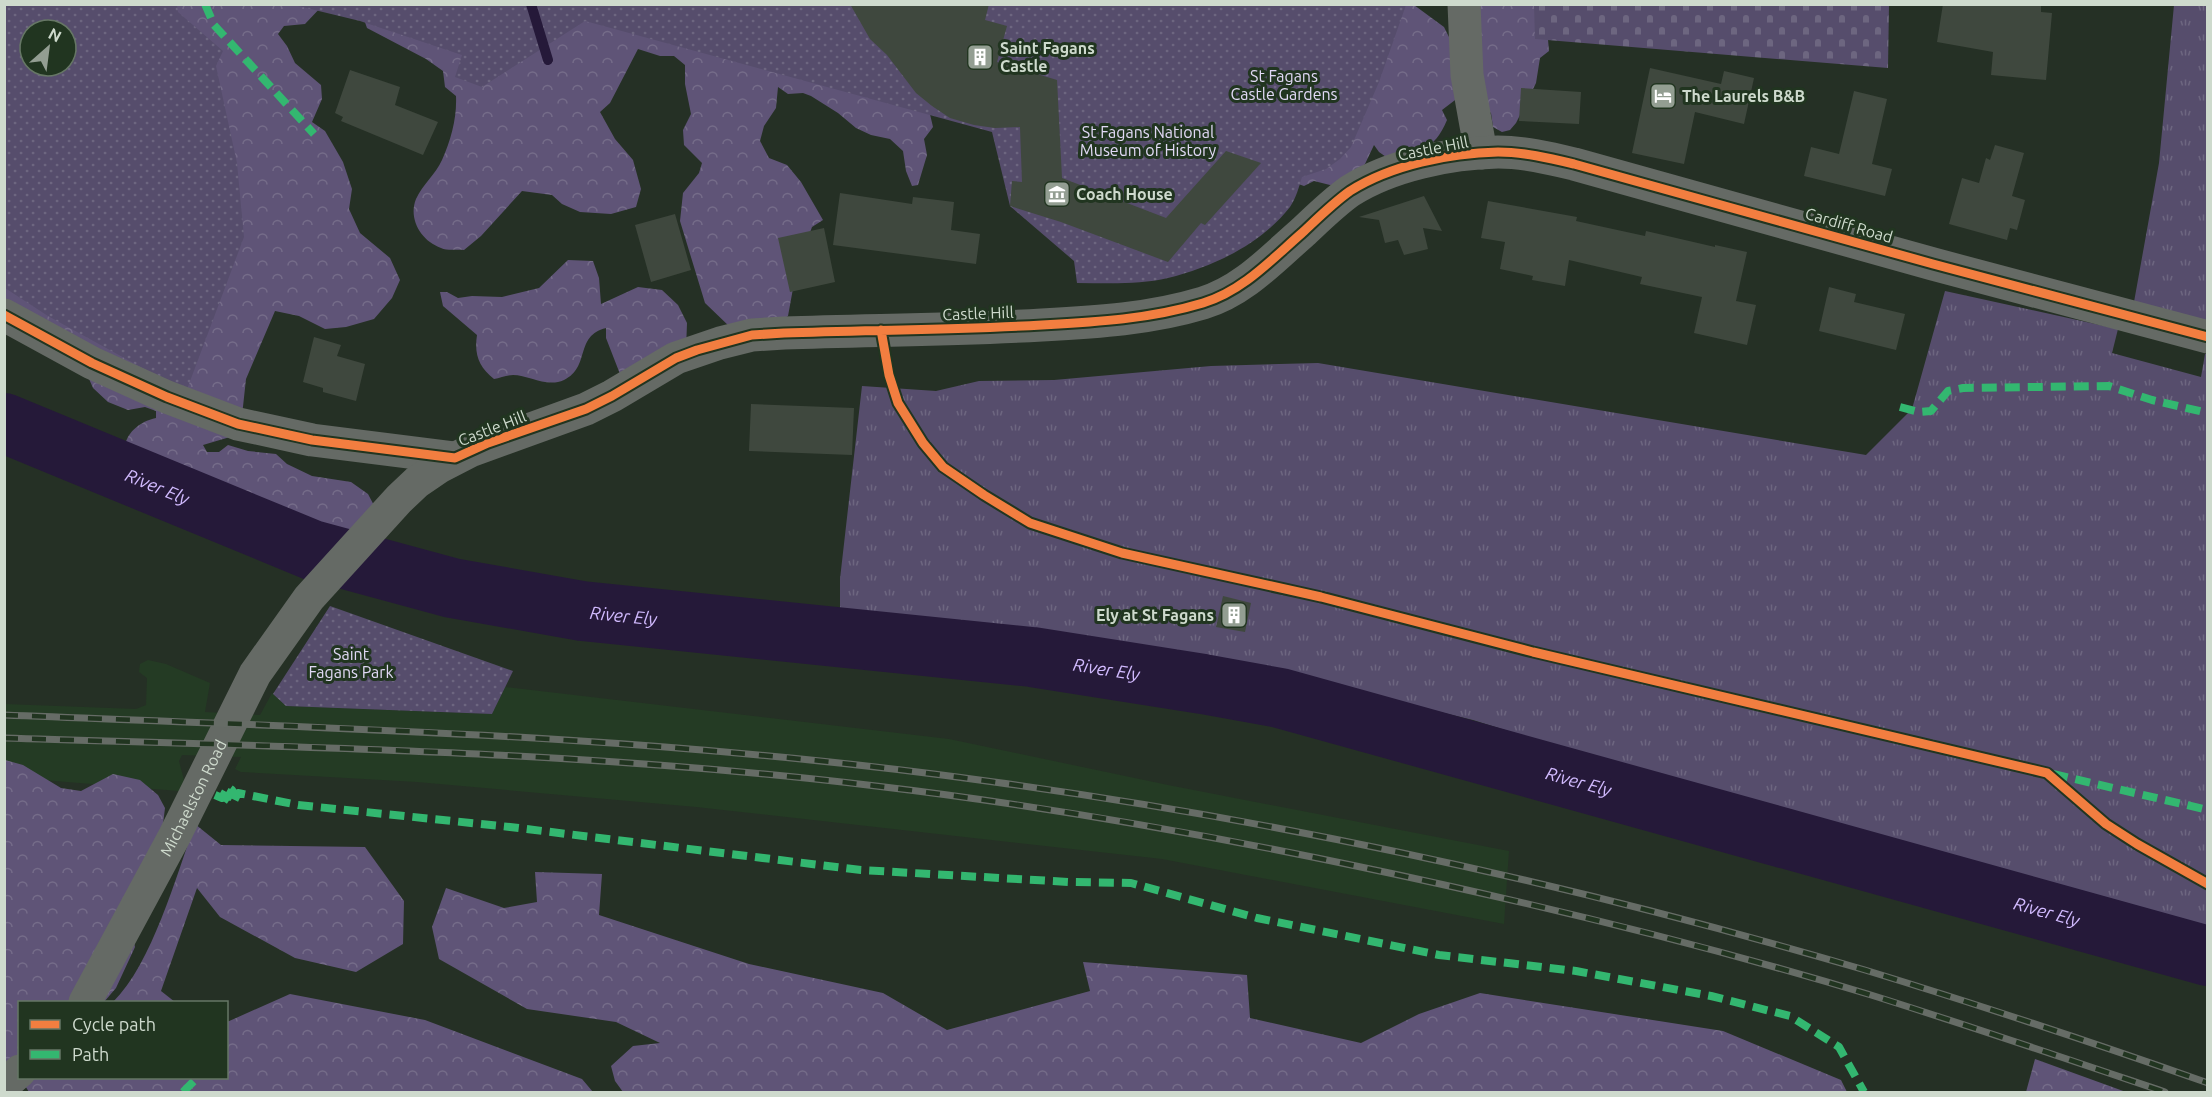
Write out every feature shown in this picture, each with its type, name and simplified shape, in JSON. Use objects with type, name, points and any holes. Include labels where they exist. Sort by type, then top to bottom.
[{"type":"street","points":[[1464,4],[1467,75],[1480,153]]},
{"type":"street","name":"Cardiff Road","points":[[1480,153],[1520,153],[1574,164],[2208,338]]},
{"type":"street","name":"Castle Hill","points":[[309,598],[417,482],[456,458],[488,443],[586,409],[676,358],[752,335],[982,329],[1105,322],[1144,317],[1205,303],[1235,290],[1334,204],[1364,183],[1384,174],[1425,162],[1480,153]]},
{"type":"street","points":[[4,315],[92,363],[167,397],[238,424],[312,440],[456,458]]},
{"type":"street","name":"Michaelston Road","points":[[86,1001],[174,837],[255,674],[309,598]]},
{"type":"street","points":[[4,1085],[18,1073]]},
{"type":"shaded area","points":[[148,660],[166,664],[210,683],[205,712],[260,715],[272,693],[286,706],[492,714],[505,687],[949,739],[1168,785],[1509,851],[1504,924],[1162,859],[696,807],[417,782],[241,772],[235,769],[241,757],[182,755],[179,761],[184,780],[179,791],[5,777],[5,704],[136,709],[146,705],[147,678],[139,672],[140,664]]},
{"type":"green space","points":[[4,5],[177,5],[178,12],[223,51],[216,66],[237,163],[244,237],[186,392],[48,316],[5,288]]},
{"type":"green space","points":[[142,5],[323,5],[305,24],[284,26],[278,34],[295,63],[321,85],[322,99],[312,122],[325,131],[343,162],[352,189],[349,209],[360,233],[390,258],[400,280],[392,298],[374,319],[346,327],[325,329],[299,316],[275,311],[246,379],[240,434],[203,445],[207,452],[219,452],[228,445],[248,451],[276,454],[287,464],[312,476],[351,482],[368,494],[378,513],[345,538],[324,536],[306,528],[253,521],[240,514],[209,486],[196,479],[158,480],[141,477],[133,472],[125,453],[127,439],[142,423],[156,418],[156,411],[145,407],[128,410],[108,402],[93,388],[86,372],[4,320],[4,61],[31,96],[53,78],[78,78],[78,57]]},
{"type":"green space","name":"St Fagans National Museum of History","points":[[294,5],[1406,5],[1379,82],[1351,147],[1326,169],[1302,177],[1290,207],[1265,232],[1251,243],[1219,260],[1168,278],[1134,283],[1077,283],[1074,261],[1010,206],[992,132],[585,21],[482,87],[455,77],[462,55],[360,21]]},
{"type":"green space","points":[[359,5],[840,5],[929,110],[933,127],[924,139],[927,155],[918,185],[912,186],[906,171],[903,151],[890,139],[871,135],[856,128],[811,96],[803,93],[788,94],[778,87],[776,108],[764,126],[760,141],[769,158],[787,165],[801,182],[823,220],[812,227],[796,272],[788,316],[771,328],[730,327],[705,303],[680,221],[683,193],[699,173],[702,163],[684,145],[683,130],[691,114],[685,84],[685,65],[674,56],[660,56],[638,49],[610,103],[600,112],[615,139],[633,160],[641,189],[636,207],[611,214],[580,212],[562,204],[552,195],[522,191],[481,236],[464,250],[446,249],[434,245],[422,235],[415,221],[414,207],[416,199],[439,165],[451,137],[456,96],[445,87],[443,71],[426,59],[367,28]]},
{"type":"green space","points":[[1319,5],[1414,5],[1444,27],[1451,41],[1473,5],[1545,5],[1549,51],[1540,58],[1536,83],[1516,123],[1510,130],[1502,132],[1493,127],[1491,113],[1484,107],[1459,97],[1442,110],[1447,120],[1431,144],[1417,152],[1389,159],[1374,145],[1365,164],[1343,184],[1330,185],[1314,181],[1304,186],[1284,179]]},
{"type":"green space","points":[[1534,5],[1889,5],[1888,68],[1535,39]]},
{"type":"green space","points":[[2174,5],[2207,5],[2207,321],[2134,302],[2159,163]]},
{"type":"green space","points":[[568,260],[593,261],[599,278],[601,304],[638,287],[662,290],[678,305],[687,323],[686,350],[620,374],[606,338],[606,328],[596,332],[590,338],[577,368],[564,380],[551,383],[513,375],[494,379],[485,370],[477,355],[477,335],[443,306],[440,292],[447,292],[458,298],[502,297],[539,288]]},
{"type":"green space","points":[[1945,291],[2118,329],[2112,353],[2201,377],[2205,354],[2207,354],[2207,948],[1473,720],[1278,673],[1210,660],[1168,662],[1055,636],[1031,640],[973,629],[840,614],[840,579],[862,386],[936,391],[979,381],[1054,380],[1211,366],[1318,363],[1866,455],[1912,409]]},
{"type":"green space","name":"Saint Fagans Park","points":[[330,606],[513,671],[492,714],[286,706],[273,694]]},
{"type":"green space","points":[[5,760],[23,765],[61,788],[81,791],[113,774],[140,780],[158,795],[165,808],[162,832],[125,897],[135,947],[116,988],[105,1001],[18,1001],[18,1058],[5,1067]]},
{"type":"green space","points":[[195,824],[221,845],[365,847],[404,901],[403,944],[356,972],[295,958],[220,917],[197,888],[161,991],[174,1001],[114,1001],[127,986],[140,965],[171,893]]},
{"type":"green space","points":[[535,872],[602,874],[599,915],[749,964],[883,993],[947,1030],[1090,991],[1083,962],[1247,975],[1250,1018],[1361,1043],[1419,1014],[1480,993],[1723,1031],[1841,1080],[1847,1092],[623,1092],[615,1081],[611,1066],[633,1046],[660,1043],[616,1022],[527,1009],[439,959],[432,927],[446,888],[504,908],[537,902]]},
{"type":"green space","points":[[290,994],[425,1020],[582,1079],[593,1092],[29,1092],[22,1081],[25,1079],[228,1079],[228,1022]]},
{"type":"green space","points":[[2035,1059],[2126,1092],[2026,1092]]},
{"type":"building","points":[[850,4],[989,4],[985,20],[1007,26],[997,62],[1057,80],[1062,178],[1166,218],[1226,151],[1261,163],[1205,225],[1201,223],[1168,262],[1061,222],[1010,206],[1012,181],[1022,182],[1020,127],[995,128],[974,125],[950,118],[932,106],[916,93],[887,55],[870,39]]},
{"type":"building","points":[[1943,4],[2041,4],[2041,12],[2052,13],[2046,80],[1991,75],[1993,52],[1937,42]]},
{"type":"building","points":[[1650,68],[1721,84],[1724,71],[1754,78],[1744,124],[1695,112],[1684,164],[1632,153]]},
{"type":"building","points":[[350,70],[400,87],[395,105],[438,122],[423,155],[341,121],[343,117],[335,113]]},
{"type":"building","points":[[1521,88],[1581,92],[1579,124],[1519,121]]},
{"type":"building","points":[[1854,91],[1887,99],[1872,164],[1892,169],[1885,196],[1804,176],[1811,147],[1839,154]]},
{"type":"building","points":[[1995,145],[2024,153],[2012,196],[2025,200],[2017,230],[2010,228],[2007,240],[1949,224],[1962,178],[1979,183],[1986,158],[1990,160]]},
{"type":"building","points":[[840,193],[912,204],[913,197],[954,202],[951,230],[980,234],[976,264],[833,245]]},
{"type":"building","points":[[1424,196],[1442,231],[1423,228],[1428,249],[1404,255],[1398,240],[1385,243],[1379,220],[1359,217]]},
{"type":"building","points":[[1488,201],[1577,217],[1576,221],[1645,236],[1646,231],[1747,252],[1736,301],[1756,305],[1747,345],[1694,333],[1702,297],[1640,284],[1642,277],[1569,260],[1565,286],[1532,280],[1533,276],[1500,269],[1505,242],[1481,238]]},
{"type":"building","points":[[675,214],[691,270],[651,282],[635,225]]},
{"type":"building","points":[[824,228],[835,282],[790,292],[778,238]]},
{"type":"building","points":[[1829,287],[1856,294],[1854,302],[1905,314],[1896,350],[1819,331]]},
{"type":"building","points":[[314,337],[341,345],[337,356],[365,364],[356,401],[323,392],[323,388],[303,382]]},
{"type":"building","points":[[751,404],[854,408],[852,455],[749,451]]},
{"type":"building","name":"Ely at St Fagans","points":[[1223,596],[1251,603],[1245,632],[1216,627]]},
{"type":"waterway","points":[[531,4],[548,60]]},
{"type":"waterway","name":"River Ely","points":[[4,423],[312,550],[452,588],[582,611],[1032,657],[1280,698],[2208,956]]},
{"type":"railway","points":[[4,715],[500,736],[748,754],[871,766],[994,782],[1214,816],[1542,884],[1758,939],[1951,997],[2208,1083]]},
{"type":"railway","points":[[4,738],[441,752],[659,765],[876,786],[1118,821],[1237,842],[1421,880],[1679,941],[1871,995],[2165,1092]]},
{"type":"marked path","points":[[205,4],[214,25],[314,134]]},
{"type":"marked path","points":[[1900,407],[1919,412],[1931,411],[1948,391],[1963,388],[2109,386],[2152,400],[2208,413]]},
{"type":"marked path","points":[[2053,774],[2208,810]]},
{"type":"marked path","points":[[215,795],[222,798],[228,787],[232,790],[227,799],[233,803],[238,793],[298,805],[510,827],[861,870],[1069,882],[1131,883],[1257,918],[1439,955],[1576,971],[1711,996],[1790,1016],[1839,1047],[1864,1092]]},
{"type":"marked path","points":[[183,1092],[196,1079]]},
{"type":"cycle path","points":[[4,315],[92,363],[167,397],[238,424],[312,440],[455,458],[488,443],[586,409],[676,358],[752,335],[1083,323],[1163,313],[1203,303],[1218,298],[1244,282],[1337,201],[1366,182],[1421,162],[1460,155],[1507,152],[1574,164],[1933,264],[2208,337]]},
{"type":"cycle path","points":[[881,330],[889,375],[898,403],[923,443],[943,467],[1030,523],[1122,553],[1321,597],[1533,652],[2047,773],[2106,824],[2208,884]]},
{"type":"place","name":"Saint Fagans Castle","points":[[980,57]]},
{"type":"place","name":"The Laurels B&B","points":[[1663,96]]},
{"type":"place","name":"Coach House","points":[[1057,194]]},
{"type":"place","name":"Ely at St Fagans","points":[[1234,615]]},
{"type":"park label","name":"St Fagans Castle Gardens","points":[[1284,85]]}]
